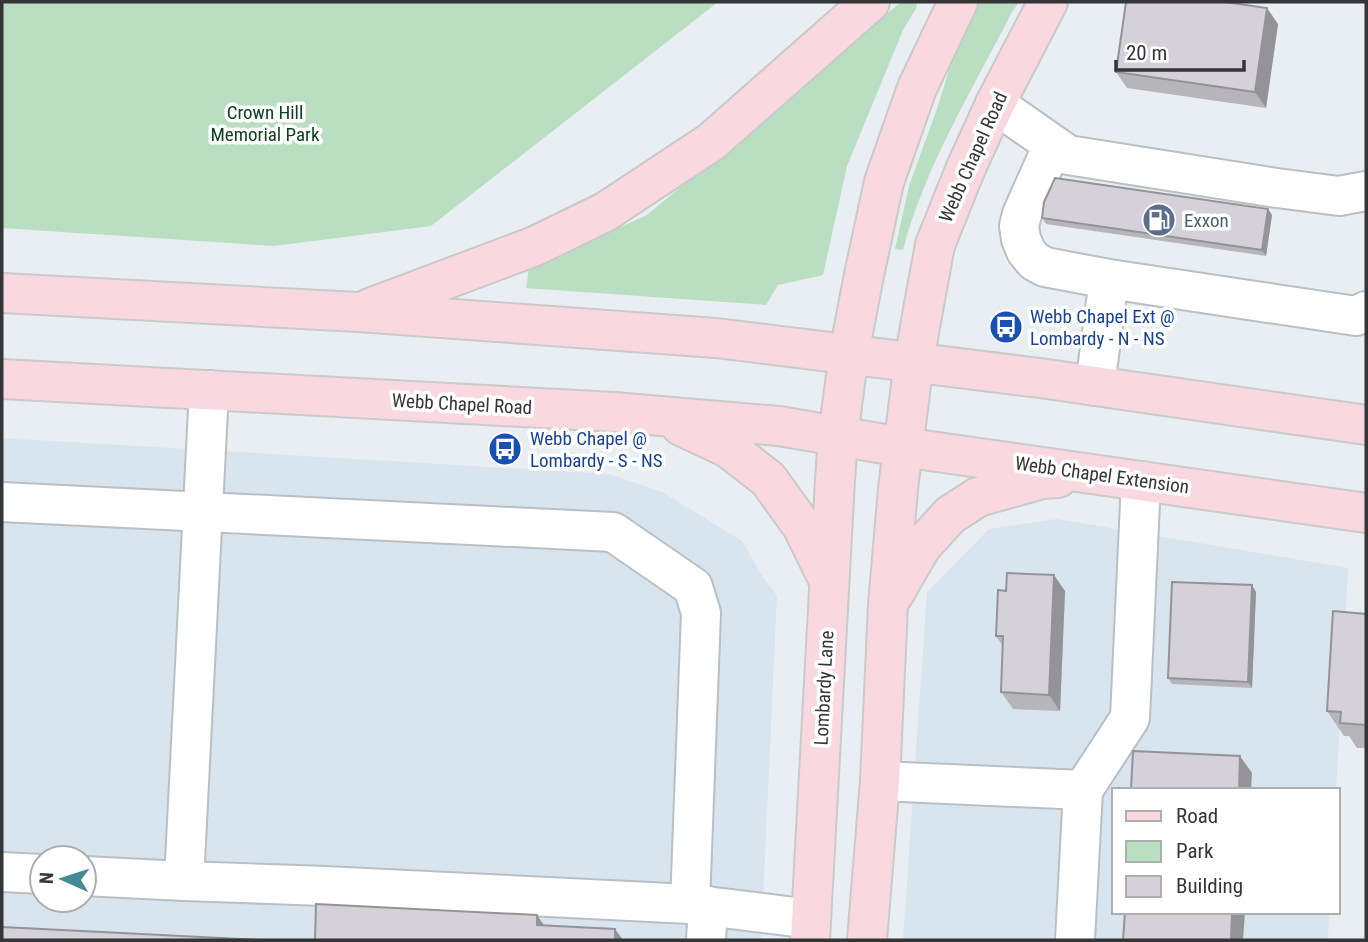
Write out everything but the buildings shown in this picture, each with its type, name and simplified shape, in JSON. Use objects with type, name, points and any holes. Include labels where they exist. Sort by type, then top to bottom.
[{"type":"main road","points":[[358,312],[535,246],[605,212],[711,142],[870,2]]},
{"type":"main road","points":[[838,436],[849,353],[884,182],[917,88],[958,2]]},
{"type":"main road","name":"Webb Chapel Road","points":[[902,447],[935,245],[995,104],[1048,2]]},
{"type":"main road","points":[[2,293],[358,312],[716,338],[914,361],[1366,425]]},
{"type":"main road","name":"Webb Chapel Road","points":[[2,379],[614,412],[779,426],[838,436]]},
{"type":"main road","points":[[614,412],[681,425],[728,448],[768,479],[802,526],[830,582]]},
{"type":"main road","name":"Webb Chapel Extension","points":[[838,436],[1366,513]]},
{"type":"main road","name":"Lombardy Lane","points":[[811,930],[838,436]]},
{"type":"main road","points":[[811,930],[868,931],[880,781],[888,605],[902,447]]},
{"type":"main road","points":[[888,605],[921,547],[950,515],[978,497],[1042,479],[1126,479]]},
{"type":"lane","points":[[995,104],[1069,155],[1339,196],[1366,191]]},
{"type":"lane","points":[[1054,145],[1019,226],[1026,251],[1034,261],[1045,267],[1356,316],[1366,311]]},
{"type":"lane","points":[[1095,386],[1110,279]]},
{"type":"lane","points":[[184,881],[209,390]]},
{"type":"lane","points":[[1075,940],[1083,790],[1130,718],[1126,479]]},
{"type":"lane","points":[[2,502],[613,532],[693,587],[701,613],[701,916]]},
{"type":"lane","points":[[880,781],[1083,790]]},
{"type":"lane","points":[[2,872],[28,873]]},
{"type":"lane","points":[[98,877],[325,886],[701,916],[811,930]]},
{"type":"shaded area","points":[[2,438],[609,474],[662,492],[742,541],[777,596],[761,940],[2,940]]},
{"type":"shaded area","points":[[1057,519],[1348,568],[1336,788],[1112,788],[1112,914],[1329,914],[1328,940],[903,940],[927,592],[989,529]]},
{"type":"green space","name":"Crown Hill Memorial Park","points":[[2,2],[718,2],[431,226],[274,246],[2,228]]},
{"type":"green space","points":[[901,2],[917,2],[916,9],[903,30],[847,166],[823,275],[778,285],[766,305],[526,288],[529,268],[647,215]]},
{"type":"green space","points":[[973,2],[1019,2],[937,158],[912,219],[903,250],[895,249],[909,186],[938,106],[966,14]]},
{"type":"place","name":"Exxon","points":[[1159,220]]},
{"type":"place","name":"Webb Chapel Ext @ Lombardy - N - NS","points":[[1006,327]]},
{"type":"place","name":"Webb Chapel @ Lombardy - S - NS","points":[[505,449]]}]
